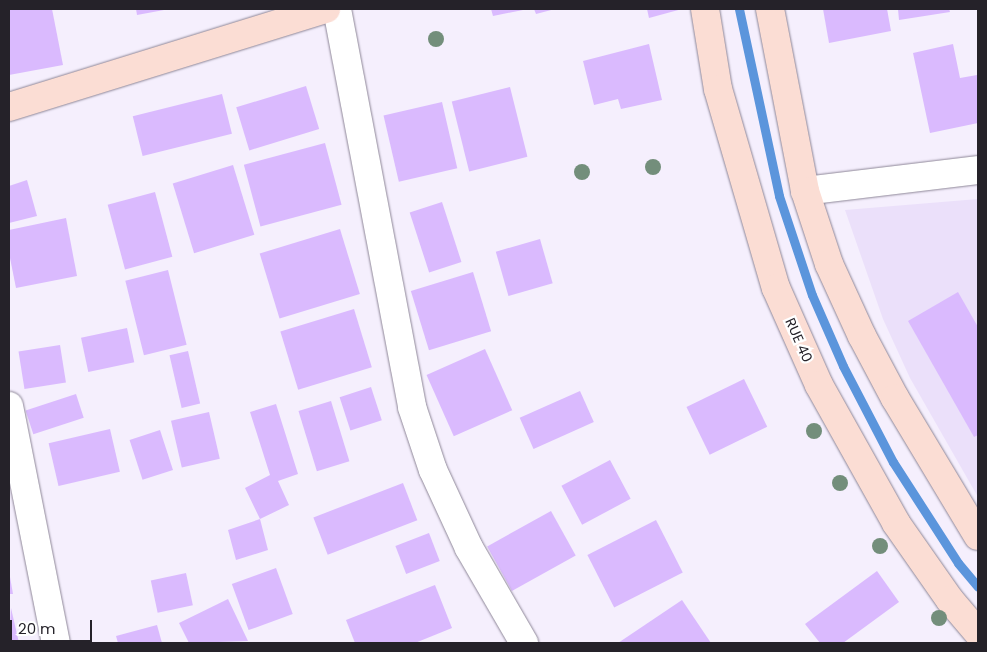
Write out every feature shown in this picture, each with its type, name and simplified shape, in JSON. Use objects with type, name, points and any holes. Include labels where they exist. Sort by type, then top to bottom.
[{"type":"main road","points":[[9,107],[326,9]]},
{"type":"main road","name":"RUE 40","points":[[705,9],[718,88],[753,216],[784,305],[823,393],[896,523],[950,600],[978,633]]},
{"type":"main road","points":[[770,9],[805,190],[829,264],[862,336],[930,459],[978,536]]},
{"type":"street","points":[[337,9],[412,408],[433,470],[468,548],[524,643]]},
{"type":"street","points":[[805,190],[978,170]]},
{"type":"street","points":[[9,406],[56,643]]},
{"type":"shaded area","points":[[978,199],[978,497],[910,378],[883,319],[845,210]]},
{"type":"building","points":[[9,9],[52,9],[63,65],[9,75]]},
{"type":"building","points":[[136,9],[164,9],[164,10],[137,15]]},
{"type":"building","points":[[491,9],[523,9],[523,10],[493,16]]},
{"type":"building","points":[[534,9],[555,9],[536,14]]},
{"type":"building","points":[[647,9],[682,9],[649,18]]},
{"type":"building","points":[[823,9],[887,9],[891,31],[829,43]]},
{"type":"building","points":[[898,9],[949,9],[950,12],[899,20]]},
{"type":"building","points":[[649,44],[662,100],[621,109],[618,99],[594,105],[583,61]]},
{"type":"building","points":[[953,44],[960,78],[977,75],[978,123],[930,133],[913,53]]},
{"type":"building","points":[[306,86],[319,129],[249,150],[236,107]]},
{"type":"building","points":[[510,87],[527,157],[469,171],[452,102]]},
{"type":"building","points":[[222,94],[232,134],[143,156],[133,116]]},
{"type":"building","points":[[442,102],[457,168],[399,182],[384,115]]},
{"type":"building","points":[[325,143],[342,205],[260,227],[244,165]]},
{"type":"building","points":[[233,165],[254,235],[194,253],[173,183]]},
{"type":"building","points":[[27,180],[37,216],[9,223],[9,186]]},
{"type":"building","points":[[155,192],[172,257],[125,269],[108,205]]},
{"type":"building","points":[[442,202],[461,262],[429,272],[410,213]]},
{"type":"building","points":[[66,218],[77,276],[16,288],[9,253],[9,230]]},
{"type":"building","points":[[340,229],[360,294],[280,319],[260,254]]},
{"type":"building","points":[[540,239],[553,283],[508,296],[496,252]]},
{"type":"building","points":[[168,270],[187,345],[144,355],[125,281]]},
{"type":"building","points":[[473,272],[491,331],[429,350],[411,291]]},
{"type":"building","points":[[958,292],[978,327],[978,435],[974,437],[908,321]]},
{"type":"building","points":[[354,309],[372,367],[298,390],[280,332]]},
{"type":"building","points":[[127,328],[134,362],[88,372],[81,338]]},
{"type":"building","points":[[60,345],[66,383],[24,389],[19,352]]},
{"type":"building","points":[[485,349],[512,410],[454,436],[427,375]]},
{"type":"building","points":[[188,351],[200,404],[182,408],[169,355]]},
{"type":"building","points":[[744,379],[767,427],[710,455],[686,407]]},
{"type":"building","points":[[371,387],[382,420],[350,430],[340,397]]},
{"type":"building","points":[[580,391],[594,422],[534,449],[520,418]]},
{"type":"building","points":[[76,394],[84,418],[33,434],[26,410]]},
{"type":"building","points":[[331,401],[349,461],[317,471],[298,411]]},
{"type":"building","points":[[276,404],[298,474],[278,481],[289,505],[260,519],[245,488],[270,475],[250,412]]},
{"type":"building","points":[[209,412],[220,459],[182,468],[171,421]]},
{"type":"building","points":[[110,429],[120,472],[59,486],[49,443]]},
{"type":"building","points":[[160,430],[173,470],[143,480],[130,440]]},
{"type":"building","points":[[610,460],[631,499],[582,525],[561,486]]},
{"type":"building","points":[[403,483],[417,520],[328,555],[313,517]]},
{"type":"building","points":[[551,511],[576,556],[512,591],[487,546]]},
{"type":"building","points":[[260,519],[268,550],[236,560],[228,530]]},
{"type":"building","points":[[656,520],[683,573],[614,608],[587,555]]},
{"type":"building","points":[[429,533],[440,561],[406,574],[395,546]]},
{"type":"building","points":[[276,568],[293,614],[249,630],[232,584]]},
{"type":"building","points":[[877,571],[899,602],[843,643],[820,643],[805,624]]},
{"type":"building","points":[[186,573],[193,605],[158,613],[151,580]]},
{"type":"building","points":[[10,577],[13,594],[9,594]]},
{"type":"building","points":[[435,585],[452,628],[415,643],[355,643],[346,620]]},
{"type":"building","points":[[228,599],[248,641],[189,643],[179,623]]},
{"type":"building","points":[[682,600],[711,643],[618,643]]},
{"type":"building","points":[[11,608],[19,643],[9,643]]},
{"type":"building","points":[[157,625],[162,643],[118,643],[116,636]]},
{"type":"waterway","points":[[739,9],[779,196],[812,295],[843,366],[893,462],[958,563],[978,587]]}]
